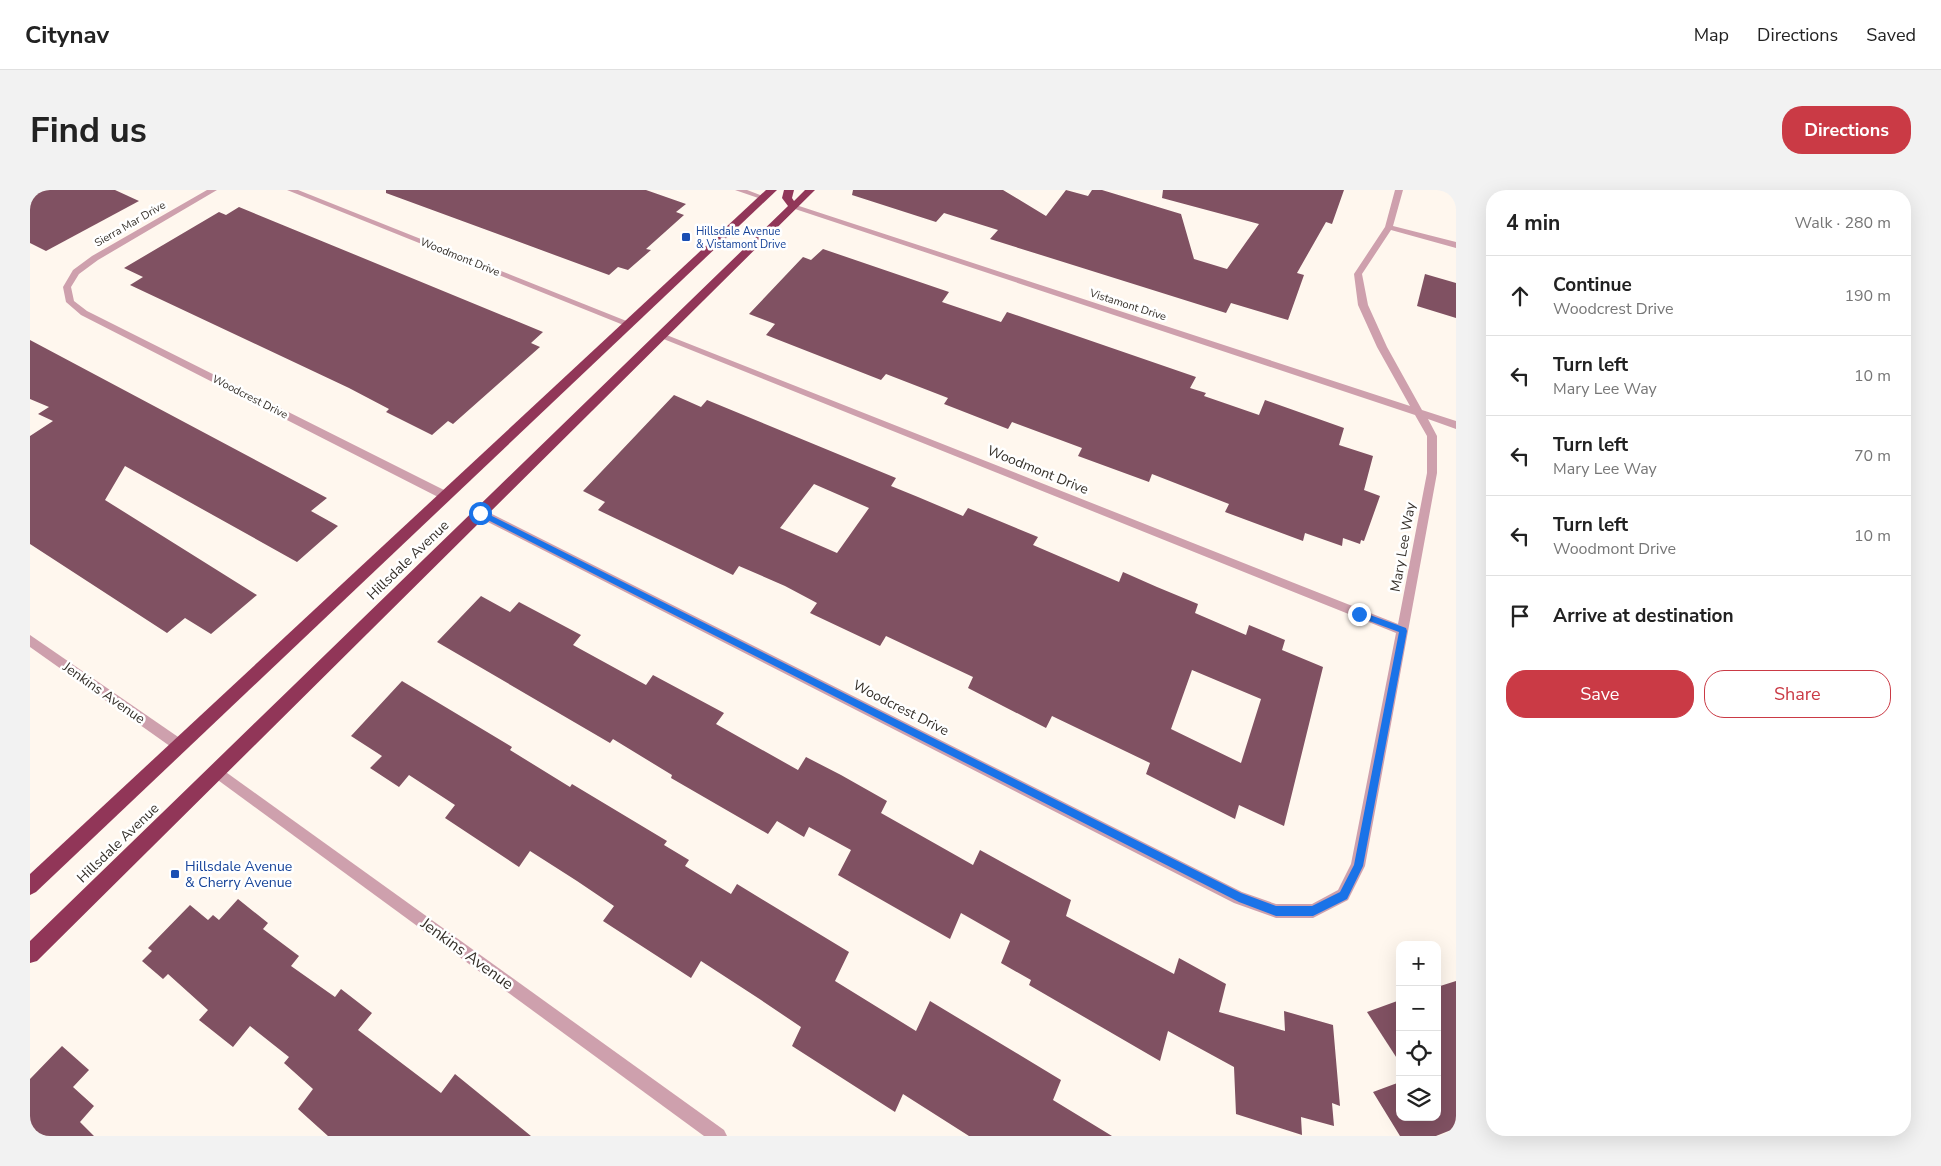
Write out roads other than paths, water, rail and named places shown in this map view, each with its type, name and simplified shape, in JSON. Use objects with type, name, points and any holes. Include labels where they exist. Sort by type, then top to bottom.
[{"type":"highway","points":[[789,190],[787,198],[793,207]]},
{"type":"highway","name":"Hillsdale Avenue","points":[[30,954],[810,190]]},
{"type":"highway","name":"Hillsdale Avenue","points":[[30,886],[768,194]]},
{"type":"street","name":"Sierra Mar Drive","points":[[67,287],[76,272],[95,258],[213,190]]},
{"type":"street","name":"Woodmont Drive","points":[[291,190],[629,324]]},
{"type":"street","points":[[739,190],[768,194]]},
{"type":"street","name":"Mary Lee Way","points":[[1313,911],[1343,895],[1358,866],[1432,473],[1432,436],[1382,347],[1363,305],[1358,274],[1389,227],[1400,190]]},
{"type":"street","name":"Vistamont Drive","points":[[793,207],[1456,425]]},
{"type":"street","points":[[1389,227],[1456,245]]},
{"type":"street","name":"Woodcrest Drive","points":[[67,287],[70,302],[84,313],[446,496]]},
{"type":"street","name":"Woodmont Drive","points":[[661,336],[1403,631]]},
{"type":"street","name":"Woodcrest Drive","points":[[480,513],[1239,898],[1276,911],[1313,911]]},
{"type":"street","name":"Jenkins Avenue","points":[[30,640],[179,745]]},
{"type":"street","name":"Jenkins Avenue","points":[[216,771],[718,1136]]},
{"type":"place","name":"Hillsdale Avenue & Vistamont Drive","points":[[686,237]]},
{"type":"place","name":"Hillsdale Avenue & Cherry Avenue","points":[[175,874]]}]
